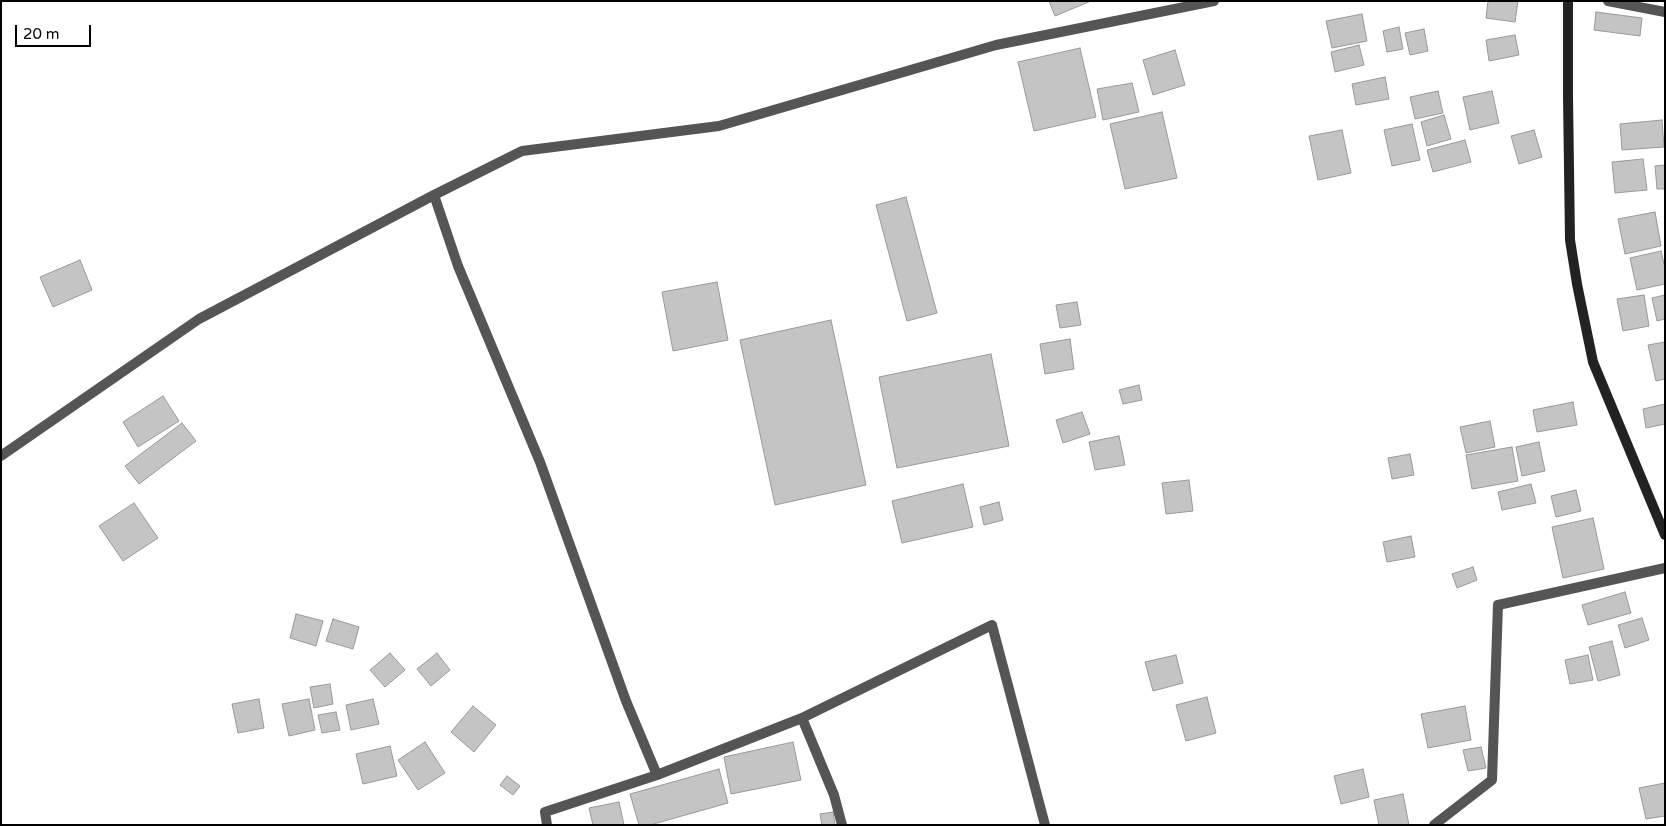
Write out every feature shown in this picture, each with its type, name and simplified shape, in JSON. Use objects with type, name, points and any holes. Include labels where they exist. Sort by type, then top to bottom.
[{"type":"street","points":[[1,456],[199,319],[434,195],[522,151],[719,126],[996,45],[1214,1]]},
{"type":"street","points":[[1568,1],[1570,240],[1577,284],[1592,362],[1665,535]]},
{"type":"street","points":[[1608,1],[1665,12]]},
{"type":"street","points":[[434,195],[458,266],[540,462],[626,702],[656,775]]},
{"type":"street","points":[[1434,825],[1492,780],[1498,605],[1665,568]]},
{"type":"street","points":[[547,825],[545,812],[656,775],[802,718],[992,625],[1045,825]]},
{"type":"street","points":[[802,718],[834,795],[842,825]]},
{"type":"building","points":[[1049,1],[1091,1],[1055,16]]},
{"type":"building","points":[[1488,1],[1518,1],[1515,22],[1486,18]]},
{"type":"building","points":[[1596,12],[1642,18],[1640,36],[1594,30]]},
{"type":"building","points":[[1362,14],[1367,41],[1332,48],[1326,21]]},
{"type":"building","points":[[1399,27],[1403,49],[1387,52],[1383,31]]},
{"type":"building","points":[[1424,29],[1428,51],[1410,55],[1405,33]]},
{"type":"building","points":[[1515,35],[1519,55],[1489,61],[1486,40]]},
{"type":"building","points":[[1359,45],[1364,65],[1335,72],[1331,52]]},
{"type":"building","points":[[1080,48],[1096,117],[1034,131],[1018,62]]},
{"type":"building","points":[[1175,50],[1185,85],[1153,95],[1143,60]]},
{"type":"building","points":[[1385,77],[1389,99],[1356,105],[1352,84]]},
{"type":"building","points":[[1132,83],[1139,112],[1103,120],[1097,89]]},
{"type":"building","points":[[1438,91],[1443,113],[1415,119],[1410,97]]},
{"type":"building","points":[[1492,91],[1499,123],[1470,130],[1463,97]]},
{"type":"building","points":[[1162,112],[1177,178],[1125,189],[1110,124]]},
{"type":"building","points":[[1444,115],[1451,139],[1427,146],[1421,122]]},
{"type":"building","points":[[1662,120],[1664,147],[1622,150],[1620,124]]},
{"type":"building","points":[[1412,124],[1420,160],[1392,166],[1384,130]]},
{"type":"building","points":[[1342,130],[1351,173],[1318,180],[1309,136]]},
{"type":"building","points":[[1534,130],[1542,157],[1519,164],[1511,136]]},
{"type":"building","points":[[1465,140],[1471,162],[1433,172],[1427,150]]},
{"type":"building","points":[[1643,159],[1647,190],[1615,193],[1612,162]]},
{"type":"building","points":[[1665,165],[1665,189],[1657,189],[1655,166]]},
{"type":"building","points":[[906,197],[937,313],[907,321],[876,205]]},
{"type":"building","points":[[1655,212],[1661,246],[1625,254],[1618,219]]},
{"type":"building","points":[[1661,251],[1665,268],[1665,284],[1637,290],[1630,258]]},
{"type":"building","points":[[80,260],[92,290],[53,307],[40,277]]},
{"type":"building","points":[[717,282],[728,340],[673,351],[662,292]]},
{"type":"building","points":[[1644,295],[1649,326],[1623,331],[1617,299]]},
{"type":"building","points":[[1665,295],[1665,319],[1657,321],[1652,298]]},
{"type":"building","points":[[1077,302],[1081,325],[1060,328],[1056,305]]},
{"type":"building","points":[[831,320],[866,485],[775,505],[740,340]]},
{"type":"building","points":[[1070,339],[1074,369],[1045,374],[1040,344]]},
{"type":"building","points":[[1665,342],[1665,379],[1656,381],[1648,345]]},
{"type":"building","points":[[991,354],[1009,446],[897,468],[879,377]]},
{"type":"building","points":[[1139,385],[1142,400],[1123,404],[1119,390]]},
{"type":"building","points":[[163,396],[179,421],[138,447],[123,422]]},
{"type":"building","points":[[1573,402],[1577,425],[1537,432],[1533,410]]},
{"type":"building","points":[[1665,404],[1665,424],[1646,428],[1643,409]]},
{"type":"building","points":[[1082,412],[1090,434],[1063,443],[1056,420]]},
{"type":"building","points":[[1490,421],[1495,447],[1466,453],[1460,427]]},
{"type":"building","points":[[182,423],[196,441],[139,484],[125,466]]},
{"type":"building","points":[[1119,436],[1125,465],[1095,470],[1089,442]]},
{"type":"building","points":[[1539,442],[1545,471],[1522,476],[1516,447]]},
{"type":"building","points":[[1512,447],[1518,481],[1472,489],[1466,455]]},
{"type":"building","points":[[1410,454],[1414,475],[1392,479],[1388,458]]},
{"type":"building","points":[[1189,480],[1193,511],[1166,514],[1162,483]]},
{"type":"building","points":[[963,484],[973,527],[902,543],[892,501]]},
{"type":"building","points":[[1531,484],[1536,503],[1502,510],[1498,492]]},
{"type":"building","points":[[1576,490],[1581,511],[1556,517],[1551,496]]},
{"type":"building","points":[[999,502],[1003,520],[984,525],[980,507]]},
{"type":"building","points":[[134,503],[158,538],[123,561],[99,526]]},
{"type":"building","points":[[1593,518],[1604,569],[1563,578],[1552,527]]},
{"type":"building","points":[[1411,536],[1415,557],[1387,562],[1383,542]]},
{"type":"building","points":[[1473,567],[1477,580],[1457,588],[1452,574]]},
{"type":"building","points":[[1625,592],[1631,613],[1588,625],[1582,605]]},
{"type":"building","points":[[296,614],[323,621],[316,646],[290,638]]},
{"type":"building","points":[[1642,618],[1649,640],[1625,648],[1618,625]]},
{"type":"building","points":[[333,619],[359,627],[353,649],[326,641]]},
{"type":"building","points":[[1612,641],[1620,675],[1598,681],[1589,647]]},
{"type":"building","points":[[390,653],[405,670],[385,687],[370,670]]},
{"type":"building","points":[[437,653],[450,670],[431,686],[417,669]]},
{"type":"building","points":[[1176,655],[1183,683],[1153,691],[1145,662]]},
{"type":"building","points":[[1588,655],[1593,680],[1570,684],[1565,660]]},
{"type":"building","points":[[330,684],[333,704],[314,708],[310,687]]},
{"type":"building","points":[[1207,697],[1216,733],[1186,741],[1176,705]]},
{"type":"building","points":[[259,699],[264,728],[238,733],[232,704]]},
{"type":"building","points":[[309,699],[315,730],[289,736],[282,704]]},
{"type":"building","points":[[373,699],[379,724],[351,730],[346,705]]},
{"type":"building","points":[[473,706],[496,725],[474,752],[451,732]]},
{"type":"building","points":[[1465,706],[1471,740],[1428,748],[1421,714]]},
{"type":"building","points":[[336,712],[340,730],[322,733],[318,715]]},
{"type":"building","points":[[425,742],[445,773],[418,790],[398,760]]},
{"type":"building","points":[[793,742],[801,780],[731,794],[724,757]]},
{"type":"building","points":[[390,746],[397,776],[363,784],[356,754]]},
{"type":"building","points":[[1481,747],[1486,768],[1468,771],[1463,750]]},
{"type":"building","points":[[719,769],[728,803],[650,825],[639,825],[630,794]]},
{"type":"building","points":[[1363,769],[1369,797],[1341,804],[1334,776]]},
{"type":"building","points":[[507,776],[520,786],[513,795],[500,785]]},
{"type":"building","points":[[1665,783],[1665,816],[1646,819],[1639,788]]},
{"type":"building","points":[[1403,794],[1409,825],[1379,825],[1374,800]]},
{"type":"building","points":[[619,802],[624,825],[593,825],[589,808]]},
{"type":"building","points":[[833,812],[835,825],[822,825],[820,814]]}]
